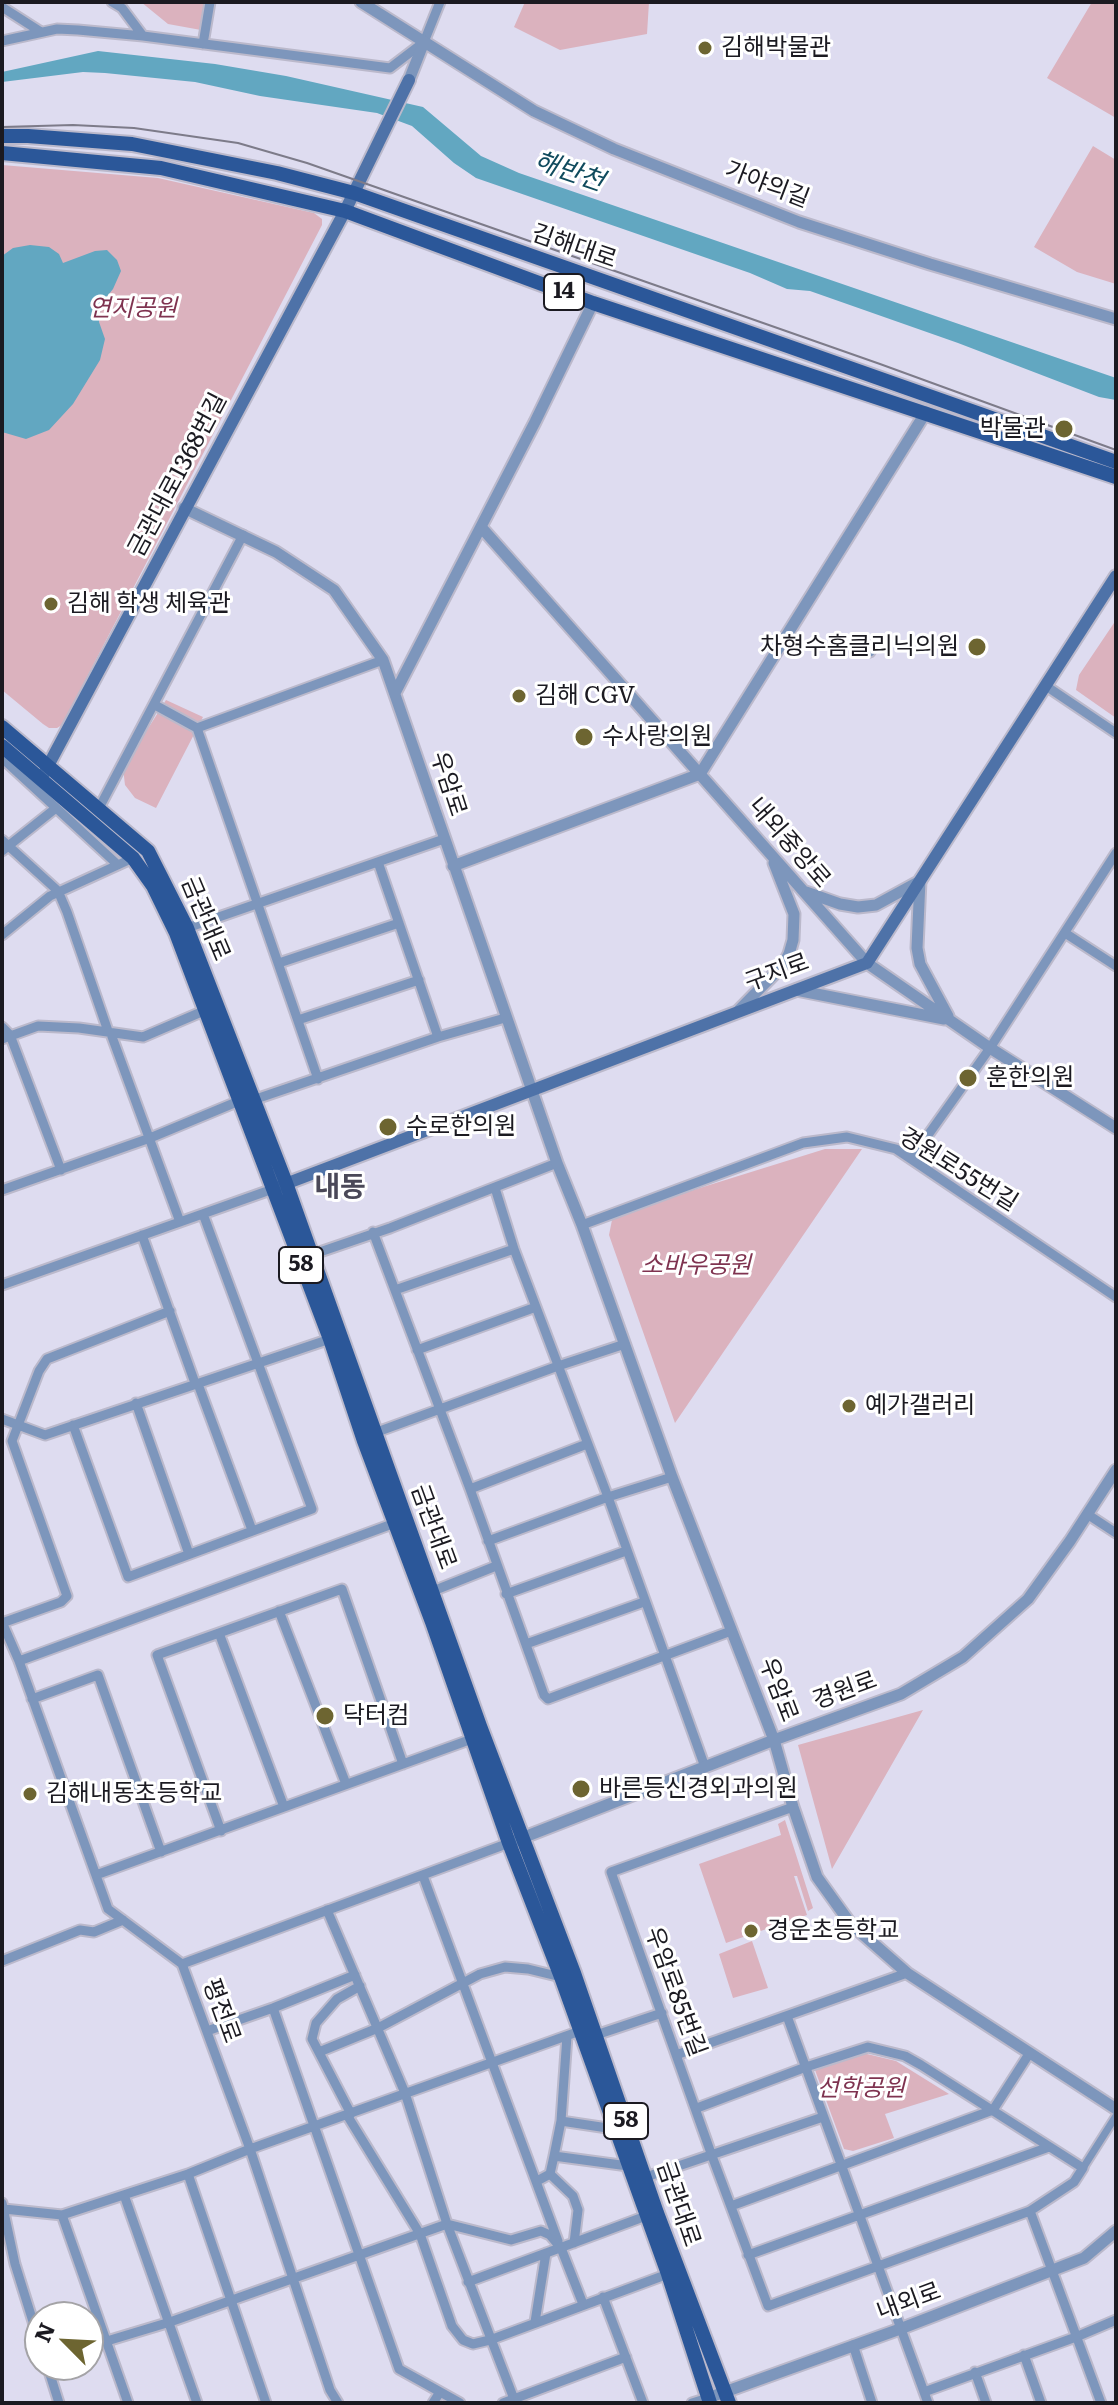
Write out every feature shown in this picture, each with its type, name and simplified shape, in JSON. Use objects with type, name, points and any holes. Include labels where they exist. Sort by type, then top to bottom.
[{"type":"main road","name":"금관대로1368번길","points":[[41,779],[345,211],[409,80]]},
{"type":"main road","name":"김해대로","points":[[2,136],[132,144],[277,173],[354,193],[1116,462]]},
{"type":"main road","name":"김해대로","points":[[2,153],[161,168],[345,211],[593,303],[1116,477]]},
{"type":"main road","points":[[867,963],[1116,576]]},
{"type":"main road","name":"금관대로","points":[[2,727],[148,851],[187,928],[246,1101]]},
{"type":"main road","name":"금관대로","points":[[2,746],[133,858],[153,886],[176,933],[311,1255],[726,2397]]},
{"type":"main road","name":"구지로","points":[[280,1186],[867,963]]},
{"type":"main road","name":"금관대로","points":[[280,1186],[364,1441],[432,1622],[509,1843],[561,1977],[573,2034],[628,2166],[668,2274],[709,2400]]},
{"type":"street","points":[[112,2],[122,8],[143,36]]},
{"type":"street","points":[[203,44],[210,2]]},
{"type":"street","name":"가야의길","points":[[361,2],[534,111],[629,155],[799,222],[1116,319]]},
{"type":"street","points":[[409,80],[440,2]]},
{"type":"street","points":[[2,7],[41,32]]},
{"type":"street","points":[[2,41],[57,29],[143,36],[390,68],[424,42]]},
{"type":"street","points":[[395,693],[593,303]]},
{"type":"street","points":[[453,866],[700,774],[926,412]]},
{"type":"street","name":"우암로","points":[[184,508],[276,552],[334,590],[383,660],[557,1163],[672,1477],[774,1740],[817,1877],[850,1923],[907,1973],[1116,2109]]},
{"type":"street","name":"내외중앙로","points":[[481,527],[867,963],[990,1048],[1116,1128]]},
{"type":"street","points":[[98,810],[243,535]]},
{"type":"street","points":[[870,652],[877,640]]},
{"type":"street","points":[[197,728],[383,660]]},
{"type":"street","points":[[1046,686],[1116,733]]},
{"type":"street","points":[[155,705],[197,728],[318,1079]]},
{"type":"street","points":[[2,758],[118,865]]},
{"type":"street","points":[[56,808],[4,846],[58,891],[180,1222]]},
{"type":"street","points":[[187,928],[444,839]]},
{"type":"street","points":[[911,1159],[990,1048],[1116,853]]},
{"type":"street","points":[[739,1010],[783,965],[793,940],[794,914],[771,855]]},
{"type":"street","points":[[2,935],[58,891],[133,858]]},
{"type":"street","points":[[378,862],[438,1037]]},
{"type":"street","points":[[803,892],[858,907],[876,905],[920,880]]},
{"type":"street","points":[[920,880],[918,956],[950,1020]]},
{"type":"street","points":[[279,963],[399,923]]},
{"type":"street","points":[[1065,933],[1116,966]]},
{"type":"street","points":[[298,1020],[419,980]]},
{"type":"street","points":[[795,990],[950,1020]]},
{"type":"street","points":[[6,1037],[38,1026],[143,1037],[206,1010]]},
{"type":"street","points":[[2,1190],[246,1101],[505,1018]]},
{"type":"street","points":[[2,1027],[61,1170]]},
{"type":"street","name":"경원로55번길","points":[[582,1225],[803,1143],[847,1137],[896,1149],[1116,1297]]},
{"type":"street","points":[[311,1255],[557,1163]]},
{"type":"street","points":[[2,1285],[280,1186]]},
{"type":"street","points":[[495,1188],[514,1249],[705,1767]]},
{"type":"street","points":[[73,1425],[128,1577],[312,1509],[203,1214]]},
{"type":"street","points":[[373,1232],[544,1695],[548,1699],[731,1631]]},
{"type":"street","points":[[142,1235],[252,1530]]},
{"type":"street","points":[[395,1290],[514,1249]]},
{"type":"street","points":[[417,1350],[536,1307]]},
{"type":"street","points":[[2,1623],[61,1602],[67,1596],[12,1441],[39,1371],[47,1359],[170,1311]]},
{"type":"street","points":[[2,1419],[45,1435],[330,1339]]},
{"type":"street","points":[[377,1432],[625,1344]]},
{"type":"street","points":[[136,1403],[189,1554]]},
{"type":"street","points":[[470,1489],[587,1444]]},
{"type":"street","name":"경원로","points":[[509,1843],[901,1694],[963,1657],[1028,1599],[1116,1470]]},
{"type":"street","points":[[488,1541],[672,1477]]},
{"type":"street","points":[[1087,1514],[1116,1533]]},
{"type":"street","points":[[19,1661],[395,1523]]},
{"type":"street","points":[[506,1594],[626,1551]]},
{"type":"street","points":[[433,1591],[496,1566]]},
{"type":"street","points":[[221,1831],[157,1655],[342,1589],[403,1764]]},
{"type":"street","points":[[526,1644],[644,1602]]},
{"type":"street","points":[[279,1611],[346,1784]]},
{"type":"street","name":"평전로","points":[[2,1623],[19,1661],[108,1909],[182,1964],[250,2149],[330,2390],[338,2403]]},
{"type":"street","points":[[219,1633],[284,1807]]},
{"type":"street","points":[[32,1699],[98,1675],[161,1852]]},
{"type":"street","points":[[96,1875],[472,1739]]},
{"type":"street","name":"우암로85번길","points":[[793,1807],[611,1872],[768,2306],[878,2267]]},
{"type":"street","points":[[182,1964],[509,1843]]},
{"type":"street","points":[[423,1876],[583,2304]]},
{"type":"street","points":[[327,1910],[405,2093],[447,2224],[514,2399]]},
{"type":"street","points":[[2,1961],[80,1930],[94,1932],[123,1920]]},
{"type":"street","points":[[319,2052],[378,2028],[480,1974],[505,1967],[561,1977]]},
{"type":"street","points":[[676,2055],[907,1973]]},
{"type":"street","points":[[207,2031],[355,1975]]},
{"type":"street","points":[[360,1986],[337,1999],[316,2023],[312,2039],[349,2115],[420,2234],[456,2334],[473,2344],[490,2340],[668,2274]]},
{"type":"street","points":[[273,2008],[399,2369],[460,2403]]},
{"type":"street","points":[[596,2035],[662,2013]]},
{"type":"street","points":[[787,2016],[928,2403]]},
{"type":"street","points":[[27,2301],[3,2206],[62,2215],[188,2174],[573,2034],[550,2174],[537,2181]]},
{"type":"street","points":[[697,2108],[868,2047],[905,2056],[1083,2168]]},
{"type":"street","points":[[731,2206],[993,2110],[1029,2054]]},
{"type":"street","points":[[878,2267],[1030,2211],[1074,2182],[1116,2116]]},
{"type":"street","points":[[646,2177],[823,2117]]},
{"type":"street","points":[[561,2121],[614,2129]]},
{"type":"street","points":[[748,2255],[1049,2147]]},
{"type":"street","points":[[554,2156],[628,2166]]},
{"type":"street","points":[[188,2174],[266,2403]]},
{"type":"street","points":[[550,2174],[573,2196],[578,2210],[574,2243]]},
{"type":"street","points":[[124,2195],[197,2403]]},
{"type":"street","points":[[1030,2211],[1101,2403]]},
{"type":"street","points":[[62,2215],[128,2403]]},
{"type":"street","points":[[468,2282],[646,2216]]},
{"type":"street","points":[[107,2341],[295,2279],[447,2224],[511,2240],[541,2231],[550,2235],[561,2248]]},
{"type":"street","name":"내외로","points":[[709,2400],[726,2397],[853,2345],[1053,2271],[1084,2258],[1116,2231]]},
{"type":"street","points":[[535,2322],[546,2253]]},
{"type":"street","points":[[603,2297],[643,2403]]},
{"type":"street","points":[[924,2392],[1116,2320]]},
{"type":"street","points":[[853,2345],[872,2403]]},
{"type":"street","points":[[1024,2355],[1041,2403]]},
{"type":"street","points":[[503,2403],[626,2357]]},
{"type":"street","points":[[975,2372],[986,2403]]},
{"type":"street","points":[[52,2381],[59,2403]]},
{"type":"street","points":[[433,2403],[440,2392]]},
{"type":"street","points":[[692,2403],[709,2400]]},
{"type":"green space","points":[[141,2],[204,2],[201,30],[168,24]]},
{"type":"green space","points":[[525,2],[649,2],[647,34],[560,50],[514,27]]},
{"type":"green space","points":[[1092,2],[1116,2],[1116,118],[1047,78]]},
{"type":"green space","points":[[1093,146],[1116,160],[1116,284],[1077,272],[1034,247]]},
{"type":"green space","name":"연지공원","points":[[2,165],[158,178],[314,213],[322,219],[322,225],[62,725],[57,728],[43,724],[2,690]]},
{"type":"green space","points":[[1116,620],[1116,718],[1076,690],[1079,675]]},
{"type":"green space","points":[[166,700],[203,717],[156,808],[135,798],[125,785],[123,768]]},
{"type":"green space","name":"소바우공원","points":[[825,1149],[862,1149],[675,1423],[609,1235],[613,1215]]},
{"type":"green space","points":[[923,1710],[832,1869],[798,1745]]},
{"type":"green space","points":[[785,1820],[813,1908],[808,1911],[797,1876],[794,1876],[807,1915],[726,1943],[699,1864],[781,1835],[778,1824]]},
{"type":"green space","points":[[752,1941],[768,1988],[733,1998],[719,1954]]},
{"type":"green space","name":"선학공원","points":[[863,2053],[896,2061],[949,2094],[885,2114],[894,2138],[853,2151],[844,2149],[815,2070]]},
{"type":"water","name":"해반천","points":[[98,51],[215,64],[286,76],[423,107],[481,156],[519,173],[1116,378],[1116,400],[1099,397],[810,291],[787,289],[750,273],[476,178],[412,126],[377,113],[260,96],[195,82],[105,73],[83,72],[2,82],[2,72]]},
{"type":"water","points":[[30,245],[49,247],[59,254],[63,263],[95,251],[107,250],[117,260],[121,271],[113,289],[101,304],[99,322],[105,339],[100,360],[73,404],[49,430],[26,439],[2,432],[2,256],[13,248]]},
{"type":"tram line","points":[[2,127],[73,125],[134,128],[238,143],[307,163],[1116,450]]},
{"type":"place","name":"김해박물관","points":[[705,48]]},
{"type":"place","name":"박물관","points":[[1064,429]]},
{"type":"place","name":"김해 학생 체육관","points":[[51,604]]},
{"type":"place","name":"차형수홈클리닉의원","points":[[977,647]]},
{"type":"place","name":"김해 CGV","points":[[519,696]]},
{"type":"place","name":"수사랑의원","points":[[584,737]]},
{"type":"place","name":"훈한의원","points":[[968,1078]]},
{"type":"place","name":"수로한의원","points":[[388,1127]]},
{"type":"place","name":"예가갤러리","points":[[849,1406]]},
{"type":"place","name":"닥터컴","points":[[325,1716]]},
{"type":"place","name":"바른등신경외과의원","points":[[581,1789]]},
{"type":"place","name":"김해내동초등학교","points":[[30,1794]]},
{"type":"place","name":"경운초등학교","points":[[751,1931]]},
{"type":"district","name":"내동","points":[[340,1188]]}]
